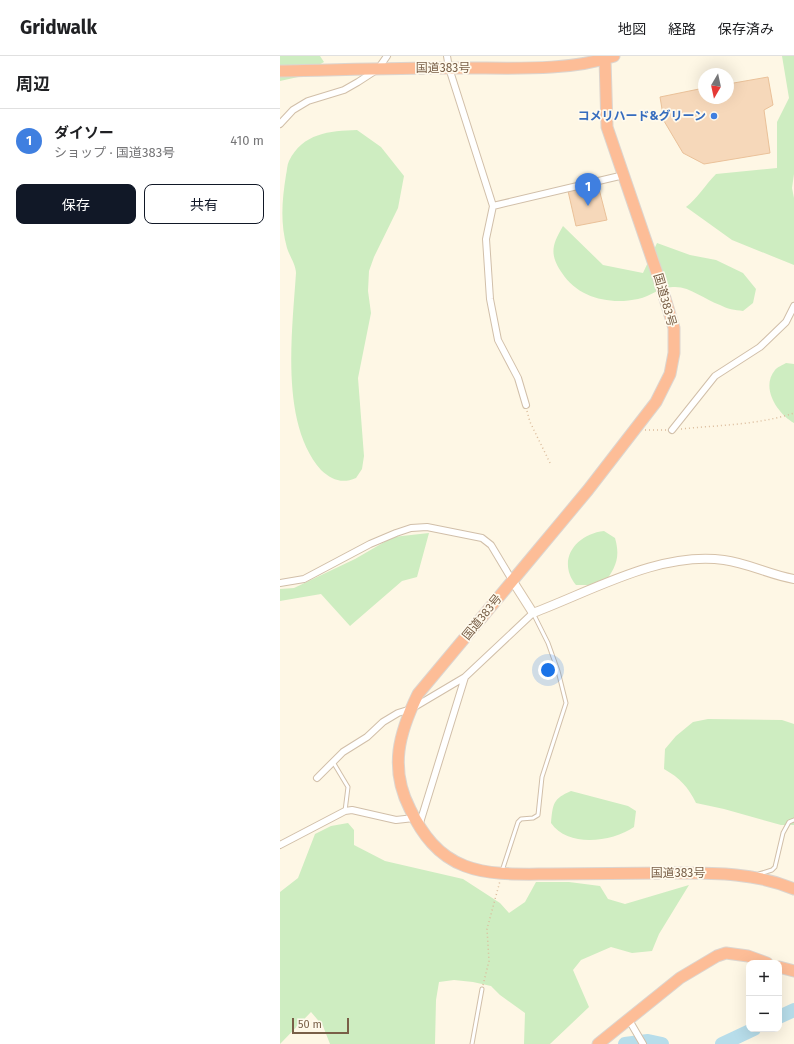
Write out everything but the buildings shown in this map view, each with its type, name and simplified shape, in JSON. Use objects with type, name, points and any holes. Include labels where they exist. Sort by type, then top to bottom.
[{"type":"highway","name":"国道383号","points":[[280,71],[512,68],[564,65],[609,58],[607,127],[662,288],[674,328],[670,374],[664,389],[656,402],[588,490],[418,694],[402,730],[398,760],[400,788],[417,822],[442,854],[463,866],[479,871],[569,875],[719,873],[752,876],[794,889]]},
{"type":"highway","points":[[598,1044],[680,978],[717,956],[726,953],[748,956],[759,960]]},
{"type":"highway","points":[[782,968],[794,971]]},
{"type":"street","points":[[280,124],[294,110],[308,101],[344,90],[378,69],[387,56]]},
{"type":"street","points":[[447,56],[449,68],[493,206],[486,239],[490,299],[498,340],[518,378],[526,405]]},
{"type":"street","points":[[493,206],[624,175]]},
{"type":"street","points":[[672,430],[715,376],[760,347],[786,322],[794,306]]},
{"type":"street","points":[[280,583],[304,579],[396,532],[411,528],[427,528],[482,538],[491,545],[533,614]]},
{"type":"street","points":[[317,778],[343,752],[367,737],[383,722],[398,713],[411,709],[465,677],[533,614],[650,566],[676,560],[703,558],[724,560],[794,579]]},
{"type":"street","points":[[280,845],[345,811],[352,810],[396,820],[417,822],[465,677]]},
{"type":"street","points":[[629,1020],[643,1044]]},
{"type":"lane","points":[[502,872],[518,822],[521,818],[534,818],[538,815],[540,809],[542,777],[566,703],[558,671],[548,643],[533,614]]},
{"type":"lane","points":[[333,762],[348,786],[345,811]]},
{"type":"lane","points":[[752,876],[772,870],[775,867],[783,833],[789,822],[794,820]]},
{"type":"lane","points":[[472,1044],[482,989]]},
{"type":"path","points":[[526,405],[530,422],[551,465]]},
{"type":"path","points":[[635,430],[672,430],[748,423],[782,417],[794,412]]},
{"type":"path","points":[[482,989],[489,961],[487,929],[502,872]]},
{"type":"green space","points":[[280,56],[320,56],[324,62],[298,77],[280,81]]},
{"type":"green space","points":[[782,56],[794,56],[794,174],[792,188],[794,198],[794,265],[732,240],[686,207],[694,200],[716,174],[777,168],[777,122],[789,98]]},
{"type":"green space","points":[[357,130],[381,147],[404,176],[398,208],[374,257],[369,271],[368,291],[371,313],[358,378],[364,456],[362,469],[356,478],[342,481],[333,479],[321,470],[308,451],[299,428],[294,403],[291,350],[296,273],[288,251],[283,230],[283,202],[288,163],[302,144],[318,135],[337,131]]},
{"type":"green space","points":[[563,226],[603,265],[643,273],[657,243],[690,255],[716,260],[743,273],[756,289],[753,303],[743,311],[731,309],[714,303],[687,289],[675,287],[665,288],[643,298],[627,301],[606,300],[586,294],[569,282],[555,260],[554,244]]},
{"type":"green space","points":[[786,363],[794,364],[794,423],[777,407],[770,392],[769,385],[771,377],[776,369]]},
{"type":"green space","points":[[604,531],[615,538],[617,545],[617,558],[614,568],[603,585],[576,585],[570,576],[568,566],[572,550],[585,537]]},
{"type":"green space","points":[[429,533],[417,577],[402,581],[350,626],[321,594],[280,601],[280,589],[294,588],[355,559],[393,537]]},
{"type":"green space","points":[[708,719],[782,720],[794,724],[794,825],[781,825],[724,809],[696,803],[683,783],[664,769],[665,749],[676,736],[693,722]]},
{"type":"green space","points":[[571,791],[628,806],[636,811],[634,827],[614,836],[591,840],[568,836],[559,831],[551,823],[553,806],[557,799]]},
{"type":"green space","points":[[348,823],[354,830],[354,845],[385,861],[463,879],[500,903],[509,913],[525,902],[536,882],[569,882],[600,886],[608,899],[625,904],[689,885],[659,934],[652,951],[632,953],[611,947],[581,960],[573,970],[589,1007],[550,1044],[524,1044],[525,1013],[500,995],[491,986],[454,980],[439,982],[436,1000],[435,1044],[330,1044],[323,1026],[311,1012],[280,1044],[280,892],[298,878],[315,834],[331,826]]},
{"type":"waterway","points":[[782,1016],[794,1010]]},
{"type":"waterway","points":[[722,1044],[748,1032]]},
{"type":"waterway","points":[[625,1044],[648,1041],[662,1044]]},
{"type":"place","name":"コメリハード&グリーン","points":[[714,116]]},
{"type":"place","name":"ダイソー","points":[[588,206]]}]
